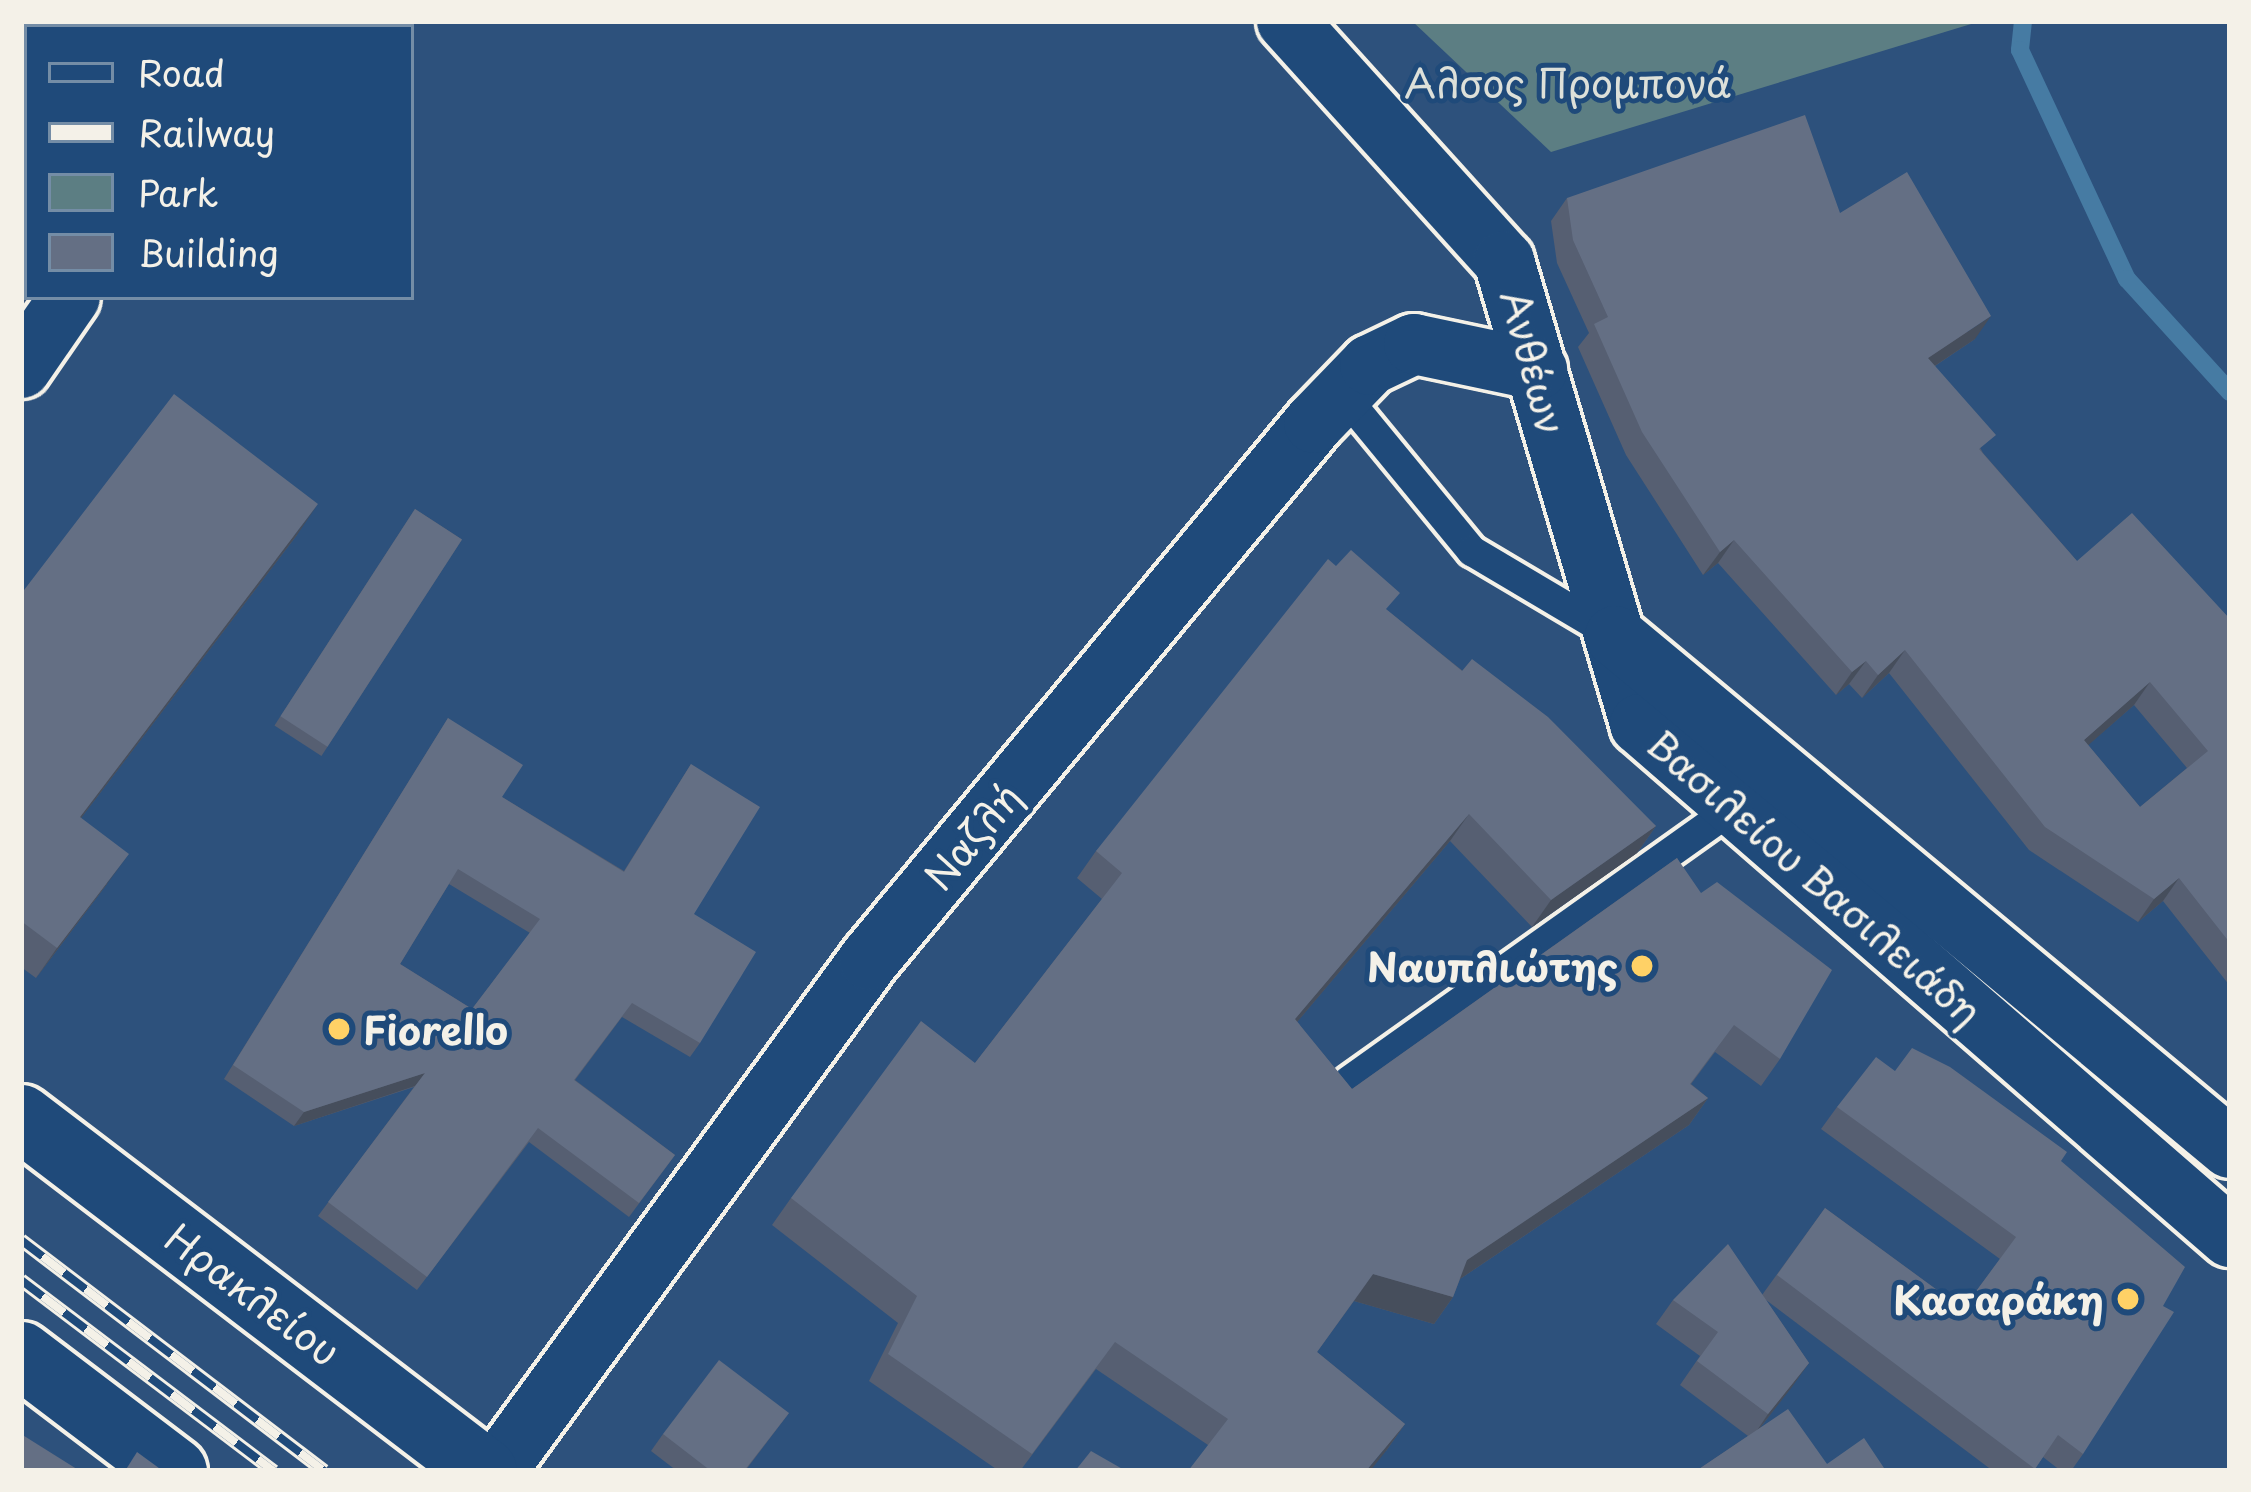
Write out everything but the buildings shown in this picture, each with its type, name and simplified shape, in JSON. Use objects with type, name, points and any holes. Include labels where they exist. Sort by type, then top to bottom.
[{"type":"main road","name":"Ηρακλείου","points":[[21,1118],[484,1471]]},
{"type":"main road","points":[[21,1355],[174,1471]]},
{"type":"street","name":"Ανθέων","points":[[1287,21],[1504,261],[1615,636]]},
{"type":"street","points":[[21,368],[68,300]]},
{"type":"street","name":"Ναζλή","points":[[496,1471],[869,960],[1342,393],[1414,344],[1537,370]]},
{"type":"street","name":"Βασιλείου Βασιλειάδη","points":[[1615,636],[1640,724],[1732,809],[2230,1237]]},
{"type":"street","name":"Βασιλείου Βασιλειάδη","points":[[1615,636],[2230,1148]]},
{"type":"lane","points":[[1342,393],[1472,551],[1615,636]]},
{"type":"lane","points":[[1349,1081],[1732,809]]},
{"type":"shaded area","points":[[21,21],[222,21],[24,24],[24,300],[33,300],[21,317]]},
{"type":"green space","name":"Αλσος Προμπονά","points":[[1412,21],[1981,21],[1551,152]]},
{"type":"waterway","points":[[2023,21],[2020,50],[2127,279],[2230,392]]},
{"type":"railway","points":[[21,1240],[324,1471]]},
{"type":"railway","points":[[21,1280],[274,1471]]},
{"type":"place","name":"Ναυπλιώτης","points":[[1642,966]]},
{"type":"place","name":"Fiorello","points":[[339,1029]]},
{"type":"place","name":"Κασαράκη","points":[[2128,1299]]}]
